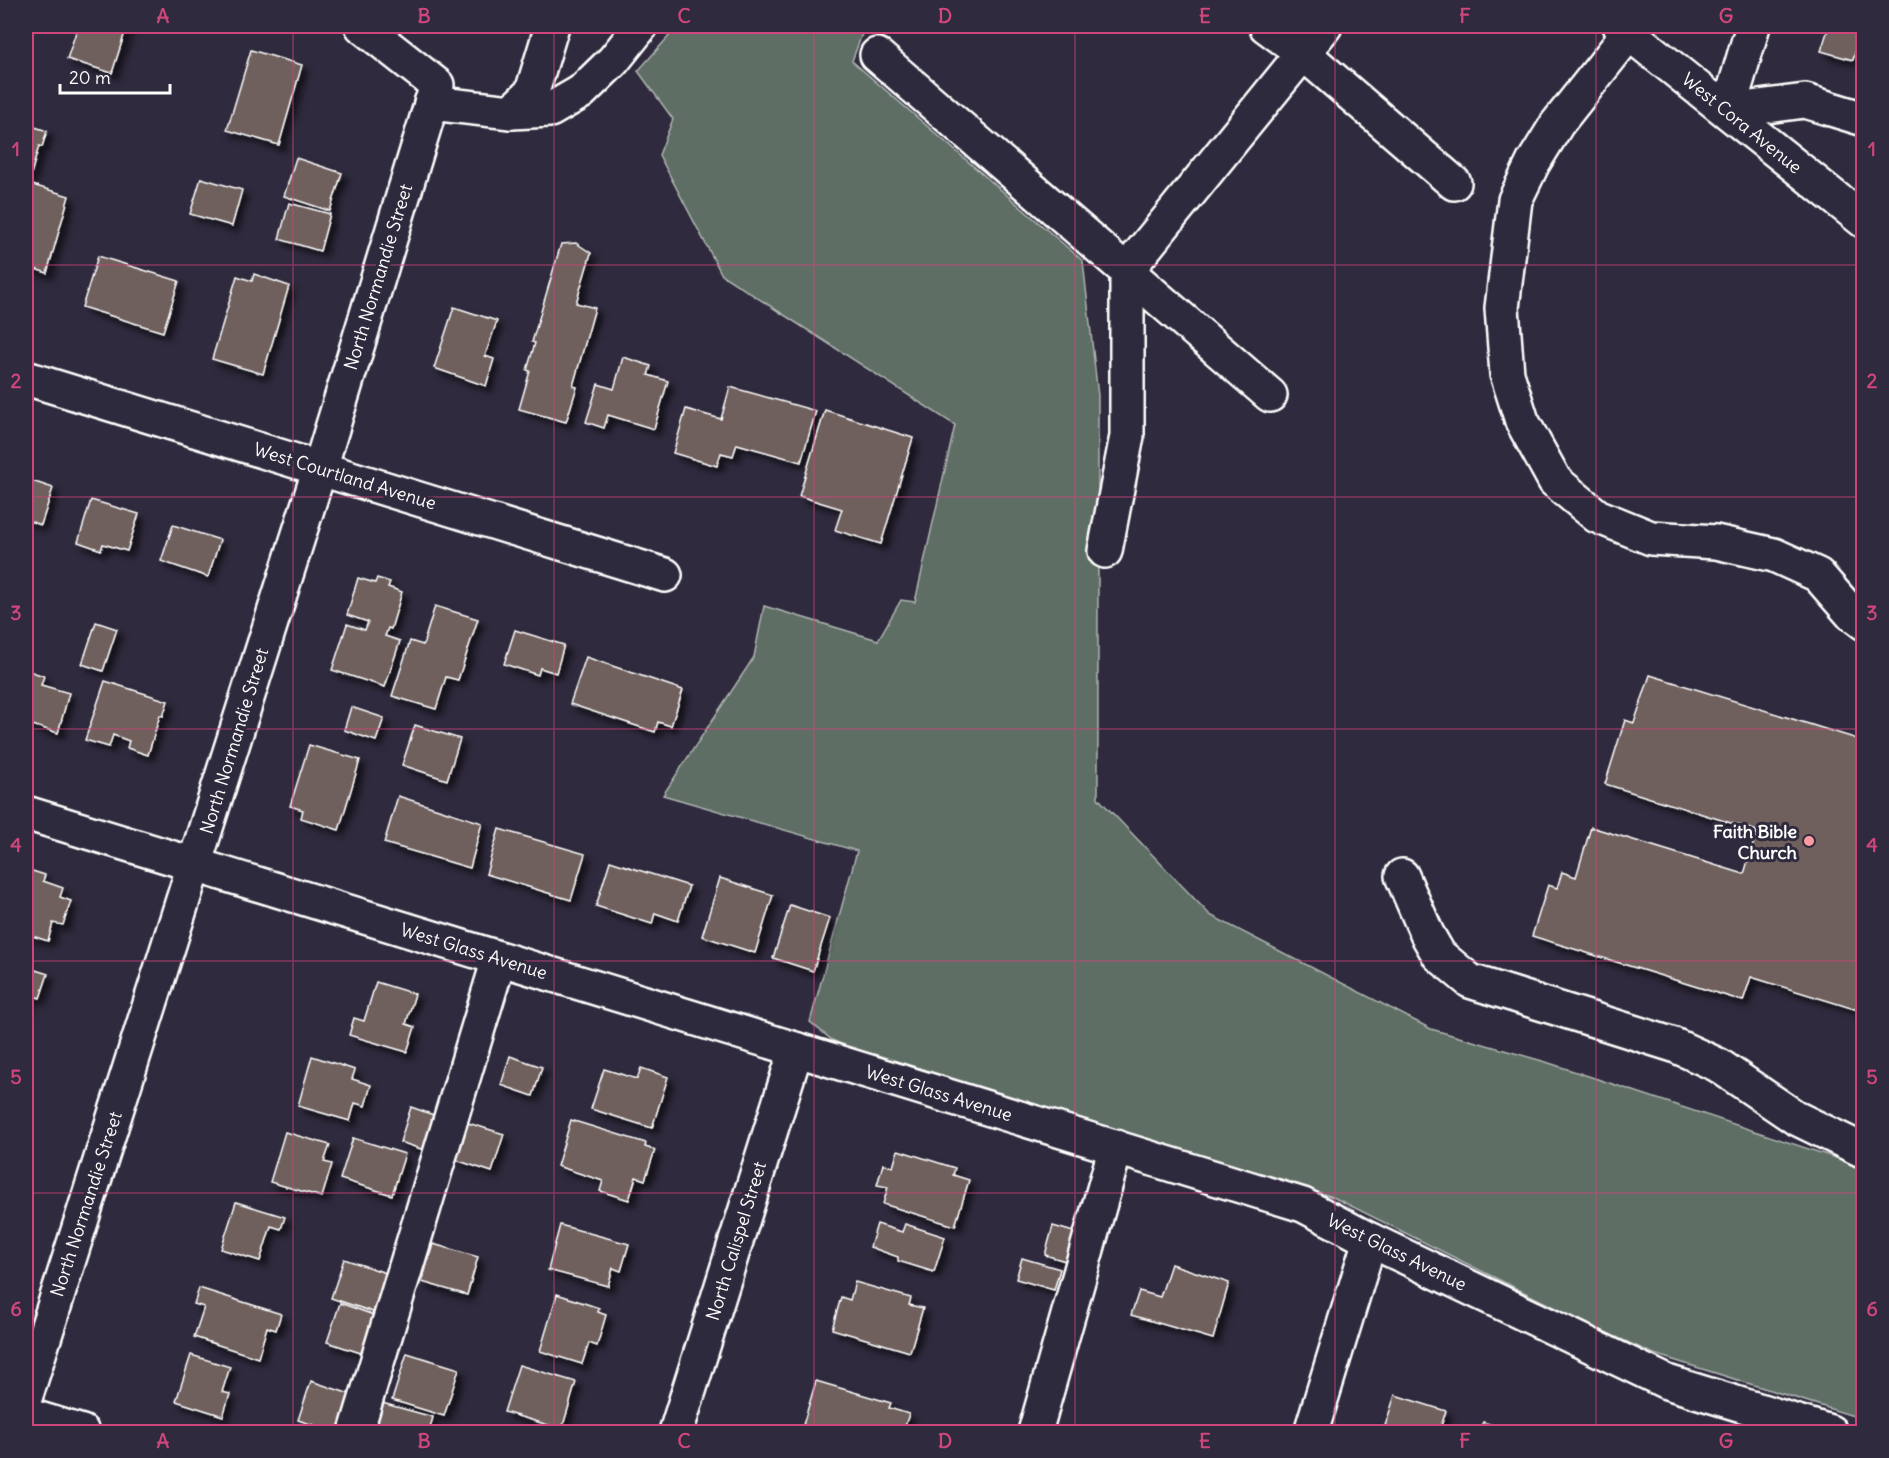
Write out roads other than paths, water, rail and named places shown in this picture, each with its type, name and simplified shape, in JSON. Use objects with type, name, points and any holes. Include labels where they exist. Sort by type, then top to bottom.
[{"type":"street","points":[[362,26],[434,94],[511,112],[550,110],[581,92],[613,62],[641,26]]},
{"type":"street","points":[[511,112],[532,92],[552,26]]},
{"type":"street","points":[[1266,26],[1303,53],[1454,183]]},
{"type":"street","points":[[1105,551],[1127,436],[1127,270],[1325,26]]},
{"type":"street","points":[[1753,26],[1728,111],[1805,101],[1863,119]]},
{"type":"street","points":[[1625,29],[1557,124],[1533,163],[1515,200],[1502,308],[1507,374],[1522,421],[1555,481],[1597,516],[1651,538],[1716,542],[1774,555],[1818,575],[1851,613],[1863,623]]},
{"type":"street","name":"West Cora Avenue","points":[[1625,29],[1863,221]]},
{"type":"street","points":[[877,55],[1270,395]]},
{"type":"street","name":"North Normandie Street","points":[[26,1395],[320,468],[434,94]]},
{"type":"street","name":"West Courtland Avenue","points":[[26,378],[665,575]]},
{"type":"street","name":"West Glass Avenue","points":[[26,813],[1303,1205],[1370,1240],[1667,1382],[1830,1432]]},
{"type":"street","points":[[1402,876],[1427,934],[1439,955],[1470,981],[1674,1045],[1718,1065],[1796,1118],[1863,1151]]},
{"type":"street","points":[[356,1432],[499,959]]},
{"type":"street","name":"North Calispel Street","points":[[676,1432],[796,1050]]},
{"type":"street","points":[[1035,1432],[1116,1148]]},
{"type":"street","points":[[1311,1432],[1370,1240]]},
{"type":"street","points":[[26,1415],[82,1432]]},
{"type":"place","name":"Faith Bible Church","points":[[1809,841]]}]
